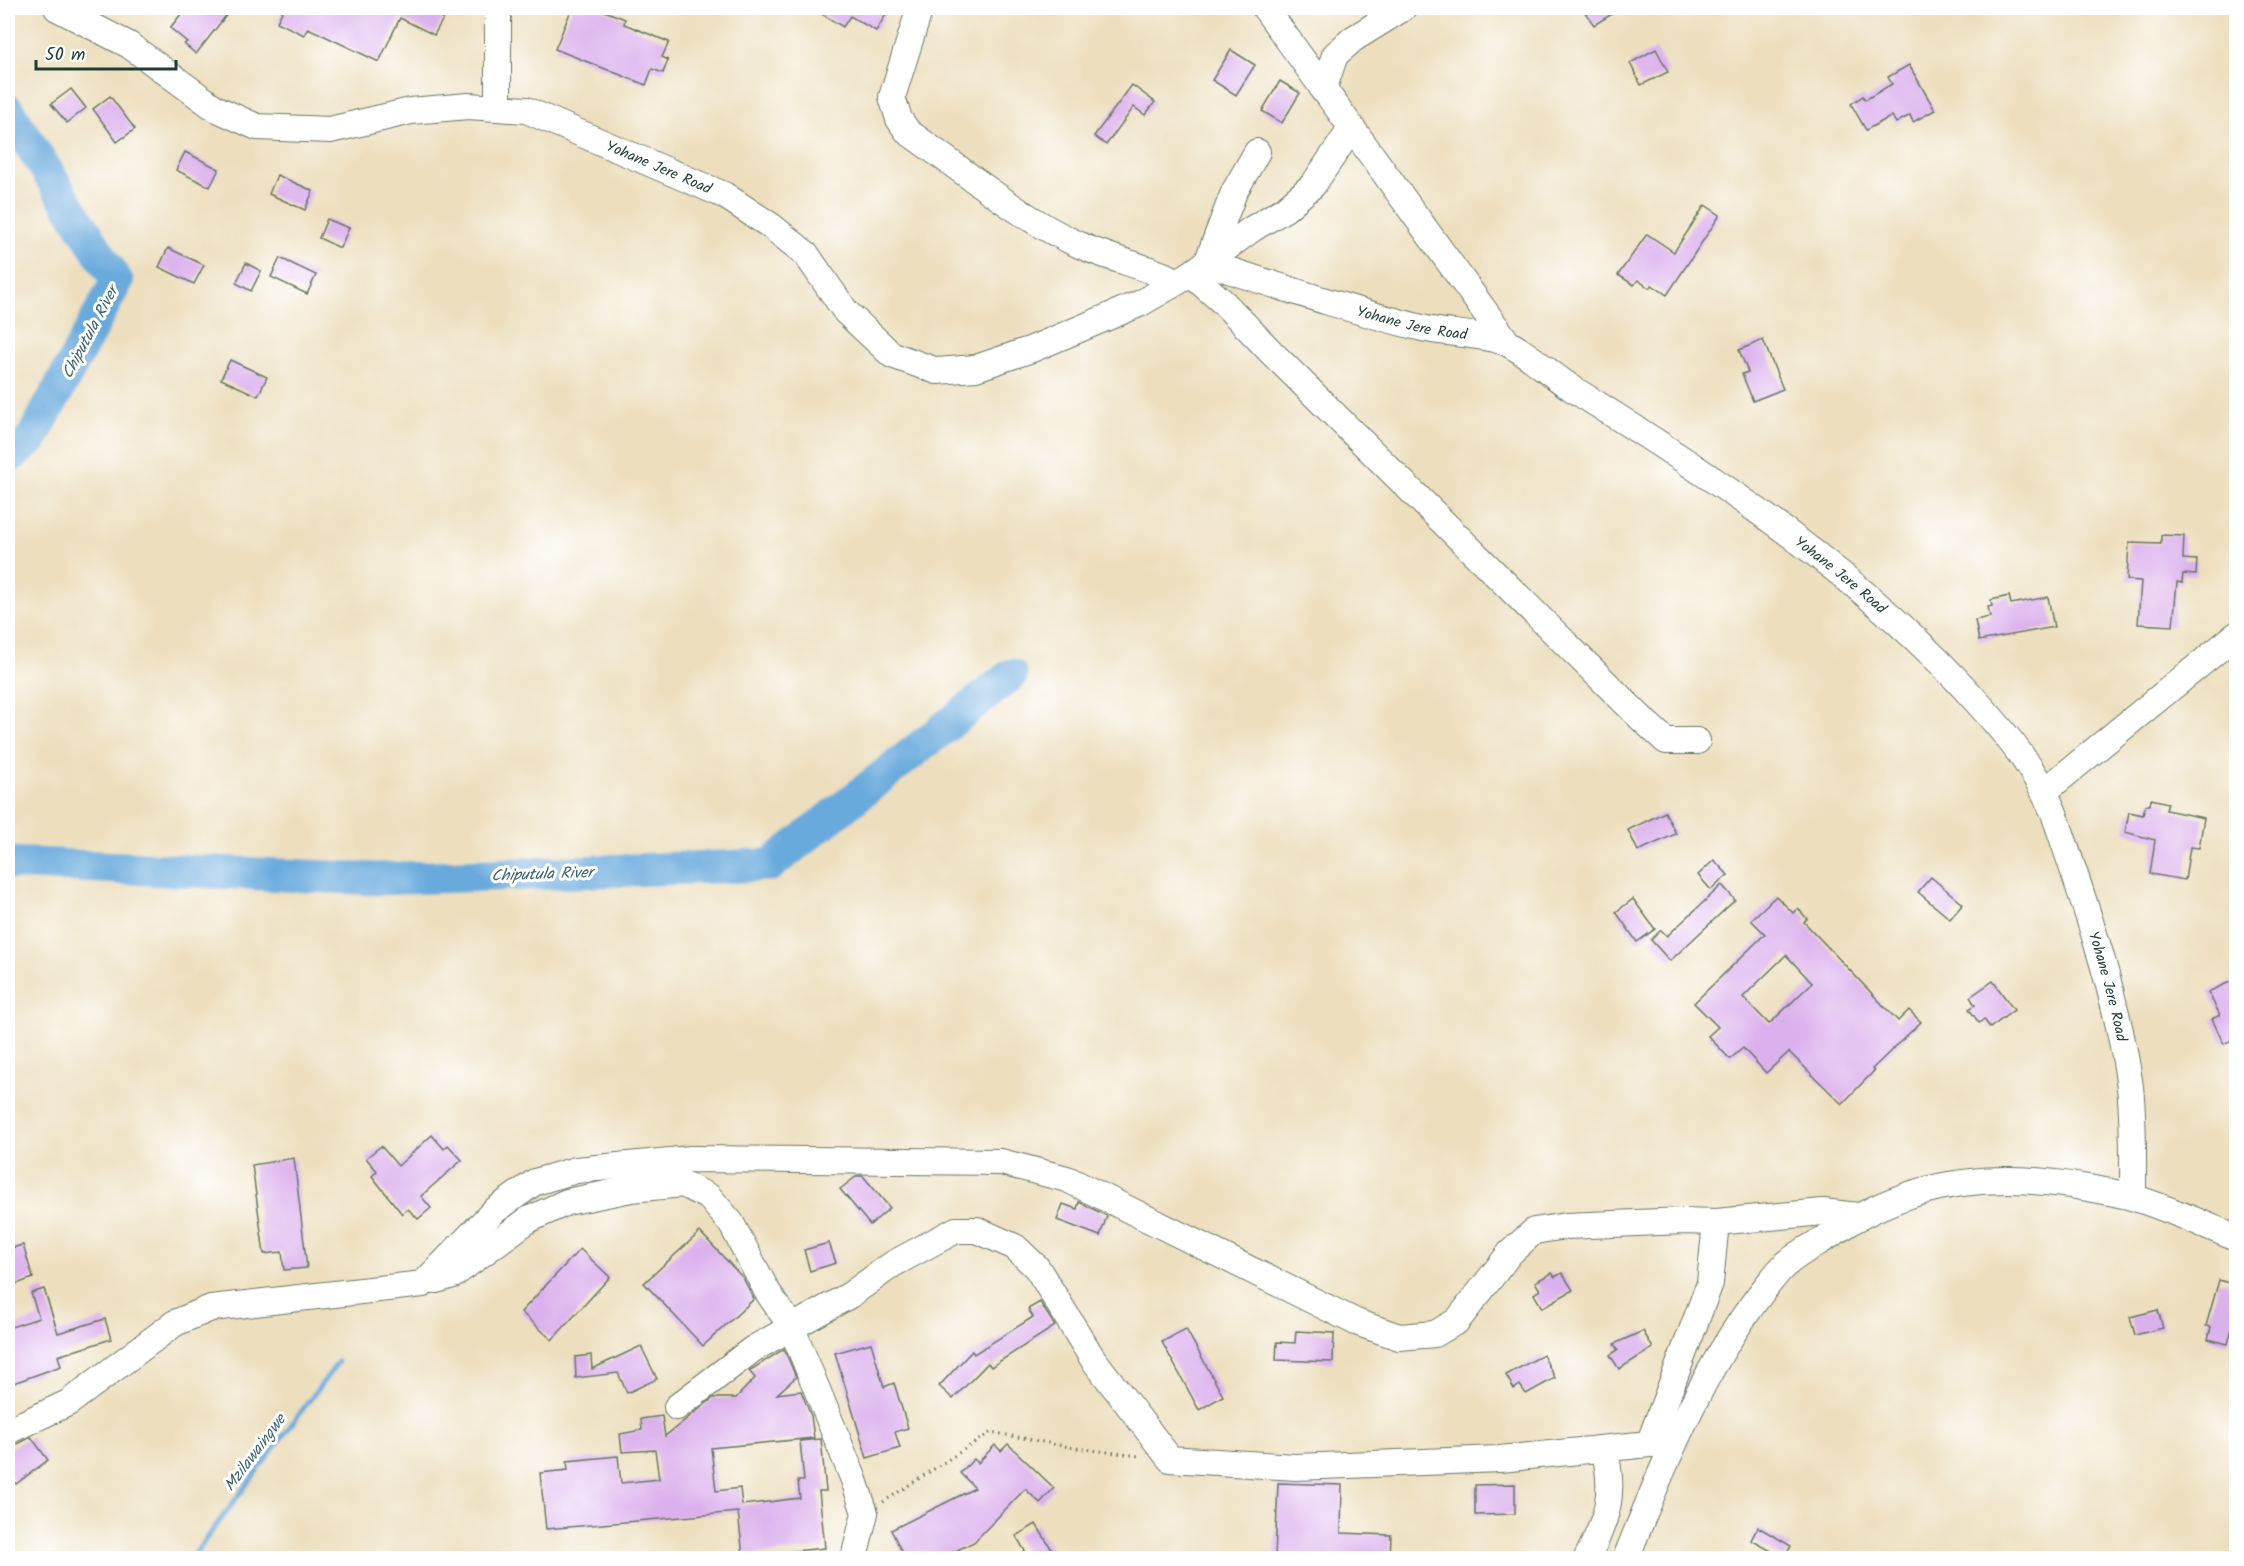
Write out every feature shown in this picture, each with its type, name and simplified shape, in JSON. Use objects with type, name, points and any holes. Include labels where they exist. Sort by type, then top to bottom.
[{"type":"street","name":"Yohane Jere Road","points":[[57,8],[129,45],[215,108],[257,127],[330,130],[411,111],[498,107],[526,110],[724,195],[771,226],[806,254],[846,312],[892,355],[937,371],[976,368],[1032,349],[1141,303],[1192,273],[1252,229],[1285,209],[1312,185],[1352,129]]},
{"type":"street","points":[[498,8],[498,107]]},
{"type":"street","points":[[920,8],[892,97],[899,119],[908,132],[1023,213],[1081,246],[1149,268],[1192,273],[1644,721],[1666,741],[1697,741]]},
{"type":"street","points":[[1265,8],[1507,342]]},
{"type":"street","points":[[1323,90],[1335,55],[1353,39],[1403,8]]},
{"type":"street","points":[[1192,273],[1257,152]]},
{"type":"street","name":"Yohane Jere Road","points":[[1192,273],[1425,329],[1507,342],[1570,387],[1632,425],[1829,563],[1943,663],[2014,744],[2045,791],[2091,922],[2119,1035],[2132,1108],[2133,1197]]},
{"type":"street","points":[[2045,791],[2236,635]]},
{"type":"street","points":[[423,1284],[494,1211],[535,1182],[576,1170],[691,1159],[1001,1162],[1067,1179],[1356,1322],[1399,1337],[1435,1334],[1457,1321],[1510,1254],[1534,1231],[1590,1225],[1716,1222],[1823,1212],[1858,1216]]},
{"type":"street","points":[[1661,1444],[1727,1339],[1781,1269],[1858,1216],[1906,1194],[1960,1181],[2047,1180],[2133,1197],[2236,1238]]},
{"type":"street","points":[[8,1431],[69,1403],[175,1323],[211,1308],[423,1284],[453,1275],[528,1220],[567,1202],[631,1189],[682,1184],[709,1197],[731,1223],[767,1291],[791,1326],[865,1513],[854,1558],[870,1558]]},
{"type":"street","points":[[1626,1558],[1710,1283],[1716,1222]]},
{"type":"street","points":[[678,1407],[753,1348],[850,1295],[893,1264],[956,1230],[977,1230],[1015,1247],[1037,1268],[1093,1359],[1170,1459],[1296,1467],[1500,1459],[1661,1444]]},
{"type":"street","points":[[1587,1558],[1601,1530],[1611,1497],[1611,1473],[1604,1449]]},
{"type":"path","points":[[865,1513],[991,1432],[1069,1447],[1170,1459]]},
{"type":"building","points":[[186,8],[232,8],[196,54],[184,44],[187,42],[170,28]]},
{"type":"building","points":[[284,8],[449,8],[434,35],[400,18],[379,62],[308,28],[304,35],[277,22]]},
{"type":"building","points":[[572,8],[597,8],[625,19],[624,24],[669,42],[662,57],[668,60],[663,73],[652,69],[646,85],[555,49]]},
{"type":"building","points":[[812,8],[890,8],[876,31],[850,16],[843,27]]},
{"type":"building","points":[[1582,8],[1622,8],[1594,25]]},
{"type":"building","points":[[1656,49],[1668,72],[1641,85],[1630,63]]},
{"type":"building","points":[[1231,50],[1255,65],[1236,95],[1212,80]]},
{"type":"building","points":[[1909,65],[1935,110],[1913,122],[1910,115],[1896,123],[1892,116],[1866,130],[1851,104],[1863,96],[1865,100],[1892,84],[1888,77]]},
{"type":"building","points":[[1280,81],[1300,93],[1282,123],[1262,111]]},
{"type":"building","points":[[1132,85],[1155,102],[1145,115],[1134,107],[1106,145],[1094,136]]},
{"type":"building","points":[[71,89],[86,108],[67,123],[51,104]]},
{"type":"building","points":[[110,96],[135,129],[117,142],[93,109]]},
{"type":"building","points":[[185,152],[219,169],[210,187],[176,170]]},
{"type":"building","points":[[277,175],[313,191],[305,210],[269,194]]},
{"type":"building","points":[[1705,205],[1720,215],[1667,295],[1652,285],[1649,288],[1638,280],[1634,285],[1618,275],[1647,234],[1674,252]]},
{"type":"building","points":[[327,219],[349,228],[340,248],[319,238]]},
{"type":"building","points":[[168,248],[204,265],[194,284],[159,267]]},
{"type":"building","points":[[280,258],[316,275],[307,294],[271,277]]},
{"type":"building","points":[[246,263],[261,271],[251,291],[236,283]]},
{"type":"building","points":[[1763,340],[1783,389],[1753,401],[1742,374],[1748,372],[1739,350]]},
{"type":"building","points":[[230,360],[267,377],[258,396],[221,379]]},
{"type":"building","points":[[2161,535],[2184,536],[2183,559],[2197,560],[2196,575],[2183,574],[2182,583],[2177,582],[2173,626],[2138,624],[2141,581],[2127,580],[2129,543],[2161,544]]},
{"type":"building","points":[[2009,596],[2011,604],[2048,597],[2054,627],[1979,641],[1975,620],[1990,617],[1988,607],[1992,606],[1991,600]]},
{"type":"building","points":[[2151,799],[2168,803],[2166,810],[2204,818],[2199,848],[2190,847],[2185,880],[2150,874],[2155,840],[2125,832],[2129,812],[2143,815],[2145,805],[2150,805]]},
{"type":"building","points":[[1665,812],[1676,834],[1638,851],[1628,830]]},
{"type":"building","points":[[1714,860],[1728,875],[1711,890],[1698,875]]},
{"type":"building","points":[[1931,877],[1963,904],[1950,919],[1918,892]]},
{"type":"building","points":[[1722,885],[1735,900],[1670,961],[1651,940],[1661,930],[1667,936]]},
{"type":"building","points":[[1776,896],[1793,913],[1798,908],[1807,919],[1804,922],[1898,1021],[1909,1010],[1921,1022],[1872,1069],[1874,1071],[1842,1104],[1789,1052],[1766,1073],[1743,1048],[1730,1059],[1708,1036],[1718,1027],[1694,1003],[1765,934],[1751,920]],"holes":[[[1786,955],[1812,983],[1769,1024],[1743,997]]]},
{"type":"building","points":[[1633,899],[1655,929],[1637,942],[1616,912]]},
{"type":"building","points":[[2236,979],[2236,1038],[2224,1044],[2212,1019],[2220,1015],[2208,992]]},
{"type":"building","points":[[1993,981],[2014,1010],[1990,1028],[1984,1019],[1979,1023],[1969,1009],[1975,1005],[1970,997]]},
{"type":"building","points":[[432,1135],[444,1149],[448,1145],[462,1160],[421,1196],[431,1208],[418,1219],[408,1209],[402,1214],[372,1176],[377,1171],[366,1158],[381,1146],[398,1166]]},
{"type":"building","points":[[294,1158],[307,1268],[284,1270],[282,1252],[264,1254],[252,1165]]},
{"type":"building","points":[[857,1176],[863,1176],[890,1208],[870,1225],[840,1189]]},
{"type":"building","points":[[1079,1202],[1107,1216],[1100,1236],[1057,1220],[1063,1204],[1077,1209]]},
{"type":"building","points":[[700,1232],[743,1278],[754,1299],[703,1346],[644,1283]]},
{"type":"building","points":[[829,1243],[836,1263],[810,1271],[804,1250]]},
{"type":"building","points":[[23,1245],[33,1278],[8,1287],[8,1249]]},
{"type":"building","points":[[580,1249],[610,1277],[552,1340],[521,1312]]},
{"type":"building","points":[[1552,1273],[1555,1277],[1562,1273],[1573,1290],[1542,1308],[1534,1294],[1540,1290],[1535,1282]]},
{"type":"building","points":[[2219,1280],[2236,1285],[2236,1312],[2228,1344],[2208,1339],[2211,1327],[2206,1326]]},
{"type":"building","points":[[44,1289],[58,1333],[105,1319],[111,1339],[58,1356],[61,1366],[8,1385],[8,1328],[39,1318],[31,1293]]},
{"type":"building","points":[[1040,1302],[1055,1326],[991,1367],[988,1363],[953,1399],[939,1386],[972,1351],[974,1354],[1033,1317],[1028,1309]]},
{"type":"building","points":[[2158,1310],[2163,1328],[2135,1335],[2130,1317]]},
{"type":"building","points":[[1186,1329],[1223,1396],[1199,1410],[1162,1342]]},
{"type":"building","points":[[1296,1331],[1334,1333],[1333,1362],[1276,1360],[1277,1342],[1295,1343]]},
{"type":"building","points":[[1643,1331],[1653,1348],[1619,1369],[1610,1355],[1618,1350],[1614,1344]]},
{"type":"building","points":[[871,1343],[884,1387],[894,1383],[908,1428],[895,1432],[900,1448],[867,1458],[835,1353]]},
{"type":"building","points":[[641,1346],[657,1379],[627,1393],[618,1373],[576,1378],[575,1357],[591,1355],[592,1369]]},
{"type":"building","points":[[784,1349],[796,1377],[777,1394],[801,1391],[811,1416],[814,1438],[711,1448],[716,1491],[740,1488],[742,1505],[800,1498],[798,1481],[804,1481],[800,1441],[821,1439],[826,1491],[819,1491],[825,1548],[743,1556],[738,1512],[546,1529],[540,1473],[568,1470],[567,1461],[618,1456],[621,1483],[659,1479],[655,1450],[622,1452],[620,1434],[642,1430],[641,1419],[662,1416],[665,1436],[713,1398],[736,1398],[755,1378],[749,1371]]},
{"type":"building","points":[[1543,1355],[1555,1378],[1526,1394],[1520,1385],[1514,1389],[1506,1375]]},
{"type":"building","points":[[31,1437],[48,1460],[16,1484],[8,1473],[8,1449]]},
{"type":"building","points":[[1008,1444],[1054,1488],[1040,1503],[1025,1489],[974,1542],[941,1558],[905,1558],[891,1530],[975,1488],[960,1473],[974,1459],[978,1463],[995,1445],[1001,1451]]},
{"type":"building","points":[[1278,1483],[1342,1485],[1341,1533],[1391,1535],[1390,1558],[1275,1558]]},
{"type":"building","points":[[1515,1484],[1515,1514],[1475,1515],[1475,1485]]},
{"type":"building","points":[[1036,1524],[1057,1558],[1029,1558],[1016,1536]]},
{"type":"building","points":[[1758,1527],[1791,1546],[1784,1558],[1751,1540]]},
{"type":"waterway","name":"Chiputula River","points":[[8,110],[117,281],[31,440],[8,458]]},
{"type":"waterway","name":"Chiputula River","points":[[8,863],[377,879],[770,865],[1011,675]]},
{"type":"waterway","name":"Mzilawaingwe","points":[[192,1558],[338,1362]]}]
